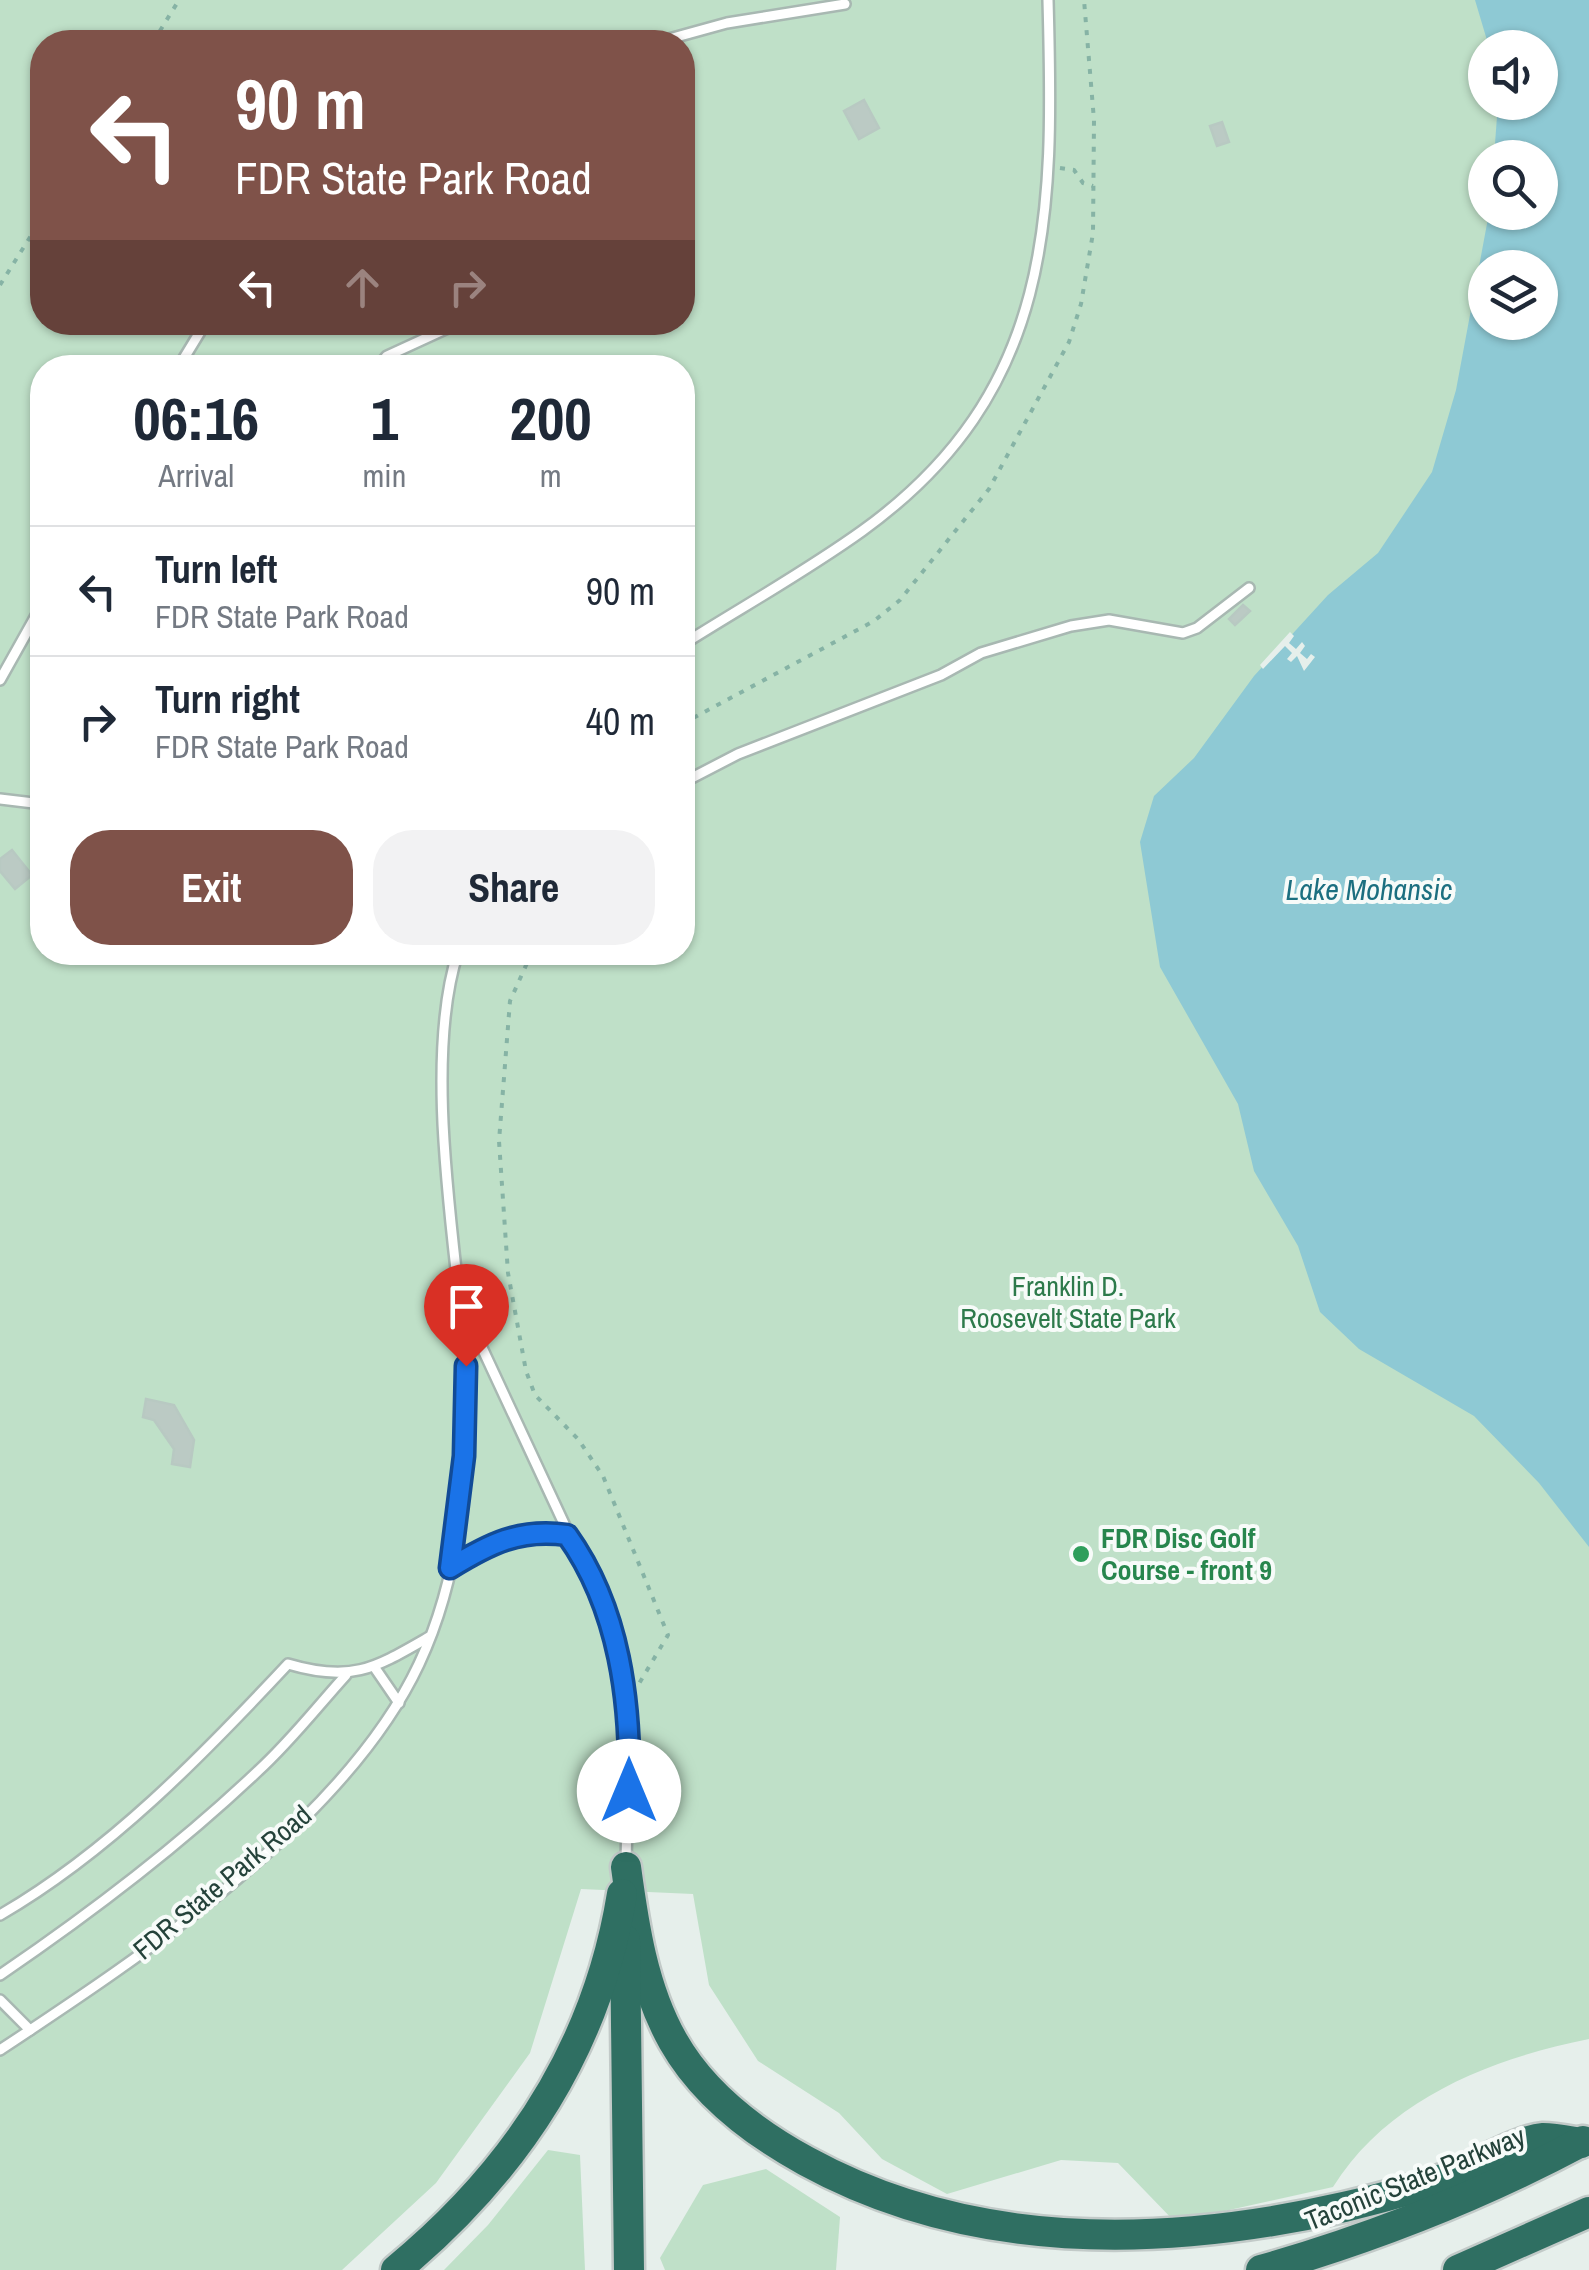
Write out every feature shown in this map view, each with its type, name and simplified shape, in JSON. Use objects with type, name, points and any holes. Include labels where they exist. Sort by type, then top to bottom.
[{"type":"highway","points":[[626,1867],[654,2002],[674,2044],[704,2084],[744,2120],[789,2152],[871,2192],[940,2215],[1002,2228],[1070,2235],[1143,2235],[1229,2227],[1386,2196],[1540,2138],[1585,2140]]},
{"type":"highway","points":[[396,2270],[490,2178],[531,2128],[566,2072],[604,1980],[626,1867]]},
{"type":"highway","points":[[626,1867],[629,2270]]},
{"type":"highway","name":"Taconic State Parkway","points":[[1262,2270],[1394,2227],[1520,2174],[1585,2140]]},
{"type":"highway","points":[[1458,2270],[1589,2212]]},
{"type":"lane","points":[[695,637],[862,531],[946,452],[982,408],[1001,375],[1020,325],[1046,220],[1052,167],[1048,0]]},
{"type":"lane","points":[[695,32],[845,4]]},
{"type":"lane","points":[[388,355],[432,335]]},
{"type":"lane","points":[[695,777],[738,754],[942,675],[981,653],[1071,626],[1109,620],[1183,633],[1197,628],[1249,588]]},
{"type":"lane","points":[[0,680],[30,626]]},
{"type":"lane","points":[[0,799],[30,803]]},
{"type":"lane","name":"FDR State Park Road","points":[[0,2050],[108,1977],[278,1842],[346,1772],[399,1703],[430,1637],[450,1568],[468,1397],[443,1091],[445,1025],[456,965]]},
{"type":"lane","name":"FDR State Park Road","points":[[459,1298],[607,1616],[626,1704],[630,1770],[626,1867]]},
{"type":"lane","points":[[450,1568],[508,1537],[542,1532],[567,1535]]},
{"type":"lane","points":[[0,1915],[72,1867],[152,1798],[228,1728],[288,1664],[346,1675],[375,1668],[430,1637]]},
{"type":"lane","points":[[375,1668],[399,1703]]},
{"type":"lane","points":[[0,1974],[97,1909],[180,1842],[262,1768],[346,1675]]},
{"type":"lane","points":[[0,2000],[30,2030]]},
{"type":"path","points":[[161,30],[180,0]]},
{"type":"path","points":[[1052,167],[1074,170],[1083,183],[1093,186]]},
{"type":"path","points":[[0,285],[30,237]]},
{"type":"path","points":[[526,965],[510,1002],[499,1142],[508,1273],[535,1395],[578,1439],[602,1476],[668,1635],[626,1704]]},
{"type":"green space","name":"Franklin D. Roosevelt State Park","points":[[0,0],[1589,0],[1589,2039],[1515,2058],[1444,2088],[1382,2130],[1333,2187],[1175,2222],[1118,2163],[1061,2160],[947,2194],[882,2159],[839,2113],[758,2061],[709,1985],[693,1894],[581,1889],[530,2053],[436,2183],[342,2270],[0,2270]]},
{"type":"green space","points":[[548,2150],[580,2155],[585,2270],[444,2270],[488,2225]]},
{"type":"green space","points":[[766,2169],[840,2217],[836,2270],[665,2270],[660,2258],[703,2185]]},
{"type":"water","name":"Lake Mohansic","points":[[1475,0],[1589,0],[1589,1547],[1539,1483],[1474,1416],[1359,1349],[1320,1312],[1298,1246],[1254,1171],[1238,1104],[1160,967],[1140,842],[1154,796],[1194,758],[1254,676],[1328,595],[1378,553],[1432,472],[1456,390],[1468,326],[1468,340],[1558,340],[1558,250],[1482,250],[1486,230],[1558,230],[1558,140],[1495,140],[1497,120],[1558,120],[1558,30],[1484,30]]},
{"type":"pier","points":[[1290,632],[1294,636],[1289,643],[1296,649],[1302,642],[1305,646],[1300,653],[1307,659],[1311,654],[1315,657],[1304,671],[1297,656],[1291,662],[1287,659],[1292,653],[1285,646],[1263,669],[1260,665]]},
{"type":"building","points":[[864,100],[879,128],[859,139],[844,111]]},
{"type":"building","points":[[1222,122],[1229,142],[1217,146],[1210,126]]},
{"type":"building","points":[[1243,605],[1250,611],[1235,625],[1229,619]]},
{"type":"building","points":[[12,850],[30,877],[15,889],[0,871],[0,859]]},
{"type":"building","points":[[146,1399],[174,1405],[194,1440],[190,1467],[172,1464],[174,1449],[154,1420],[143,1417]]},
{"type":"place","name":"FDR Disc Golf Course - front 9","points":[[1081,1554]]},
{"type":"route","points":[[466,1366],[464,1456],[450,1568],[508,1537],[526,1532],[567,1535],[595,1584],[617,1650],[628,1726],[629,1791]]}]
